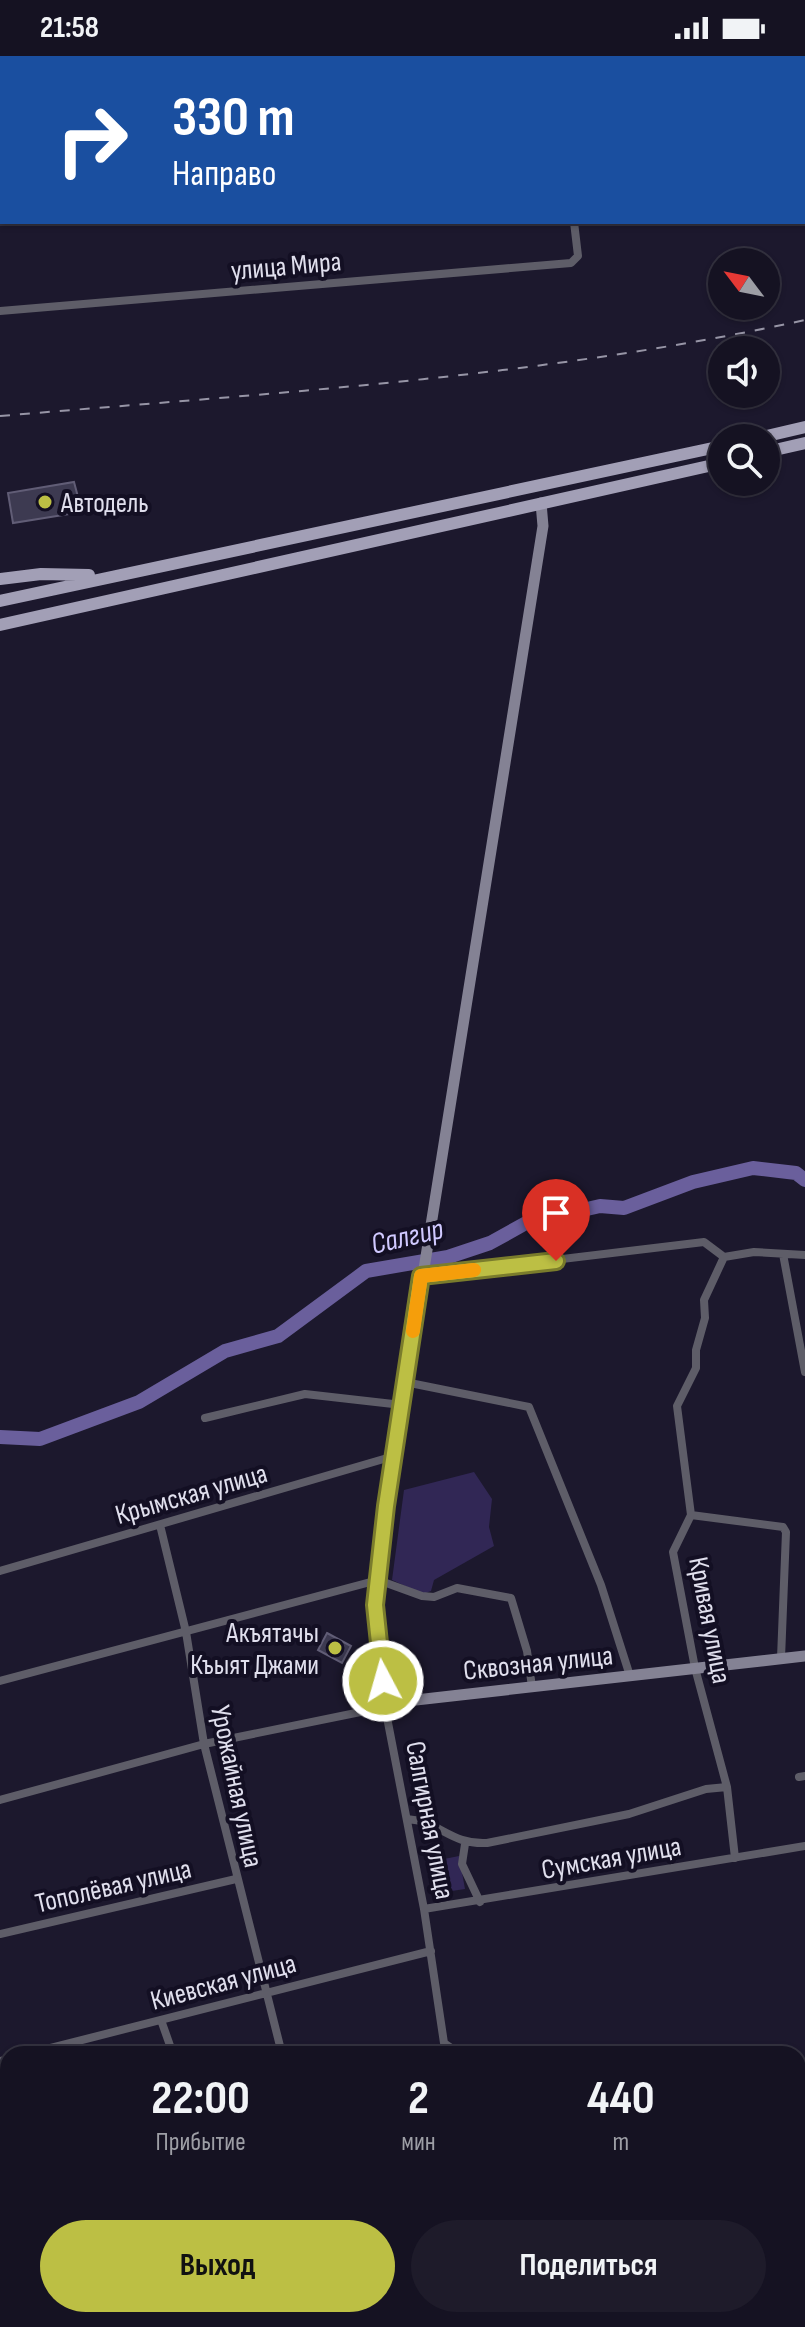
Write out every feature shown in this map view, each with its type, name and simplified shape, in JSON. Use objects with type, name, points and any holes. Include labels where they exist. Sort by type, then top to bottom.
[{"type":"main road","points":[[780,433],[805,427]]},
{"type":"main road","points":[[780,449],[805,443]]},
{"type":"main road","points":[[0,601],[108,575],[708,449]]},
{"type":"main road","points":[[0,625],[708,466]]},
{"type":"main road","name":"Салгирная улица","points":[[385,1707],[375,1605],[394,1456],[540,542],[541,503]]},
{"type":"main road","points":[[0,579],[41,574],[108,575]]},
{"type":"main road","name":"Сквозная улица","points":[[385,1707],[407,1701],[805,1656]]},
{"type":"street","name":"улица Мира","points":[[0,311],[575,261],[574,224]]},
{"type":"street","points":[[421,1275],[704,1242],[724,1257],[754,1252],[805,1255]]},
{"type":"street","points":[[783,1254],[805,1372]]},
{"type":"street","points":[[724,1257],[704,1300],[705,1318],[696,1350],[696,1368],[677,1406],[691,1515],[783,1527],[786,1532],[781,1658]]},
{"type":"street","points":[[405,1382],[529,1407],[601,1585],[630,1676]]},
{"type":"street","points":[[205,1418],[305,1394],[402,1405]]},
{"type":"street","name":"Крымская улица","points":[[0,1571],[394,1456]]},
{"type":"street","name":"Кривая улица","points":[[691,1515],[673,1552],[695,1668],[727,1787],[735,1858]]},
{"type":"street","name":"Урожайная улица","points":[[160,1525],[186,1632],[204,1744],[280,2046]]},
{"type":"street","points":[[0,1681],[378,1580],[422,1596],[434,1597],[457,1588],[511,1598],[527,1651],[532,1687]]},
{"type":"street","name":"Сквозная улица","points":[[0,1800],[204,1744],[385,1707]]},
{"type":"street","name":"Салгирная улица","points":[[385,1707],[424,1909],[444,2043],[448,2046]]},
{"type":"street","points":[[407,1819],[428,1823],[465,1844],[487,1843],[629,1814],[706,1789],[727,1787]]},
{"type":"street","points":[[465,1844],[462,1864],[480,1902]]},
{"type":"street","name":"Сумская улица","points":[[424,1909],[805,1846]]},
{"type":"street","name":"Тополёвая улица","points":[[0,1934],[236,1879]]},
{"type":"street","name":"Киевская улица","points":[[59,2046],[431,1951]]},
{"type":"street","points":[[161,2020],[170,2046]]},
{"type":"shaded area","points":[[474,1472],[492,1499],[489,1527],[494,1546],[434,1580],[431,1591],[423,1594],[392,1580],[404,1490]]},
{"type":"shaded area","points":[[459,1856],[465,1889],[445,1892],[439,1860]]},
{"type":"building","name":"Автодель","points":[[74,482],[82,512],[13,523],[8,493]]},
{"type":"building","name":"Акъятачы Къыят Джами","points":[[327,1633],[351,1646],[342,1663],[318,1650]]},
{"type":"waterway","name":"Салгир","points":[[0,1437],[40,1439],[139,1402],[225,1351],[278,1336],[366,1271],[448,1257],[490,1243],[526,1223],[600,1206],[624,1208],[693,1182],[753,1168],[796,1173],[805,1180]]},
{"type":"railway","points":[[0,416],[303,391],[505,370],[705,340],[805,320]]},
{"type":"slow traffic","points":[[413,1331],[421,1276],[474,1270]]},
{"type":"place","name":"Автодель","points":[[45,502]]},
{"type":"place","name":"Акъятачы Къыят Джами","points":[[335,1648]]},
{"type":"route","points":[[383,1681],[375,1605],[386,1506],[421,1276],[556,1261]]}]
